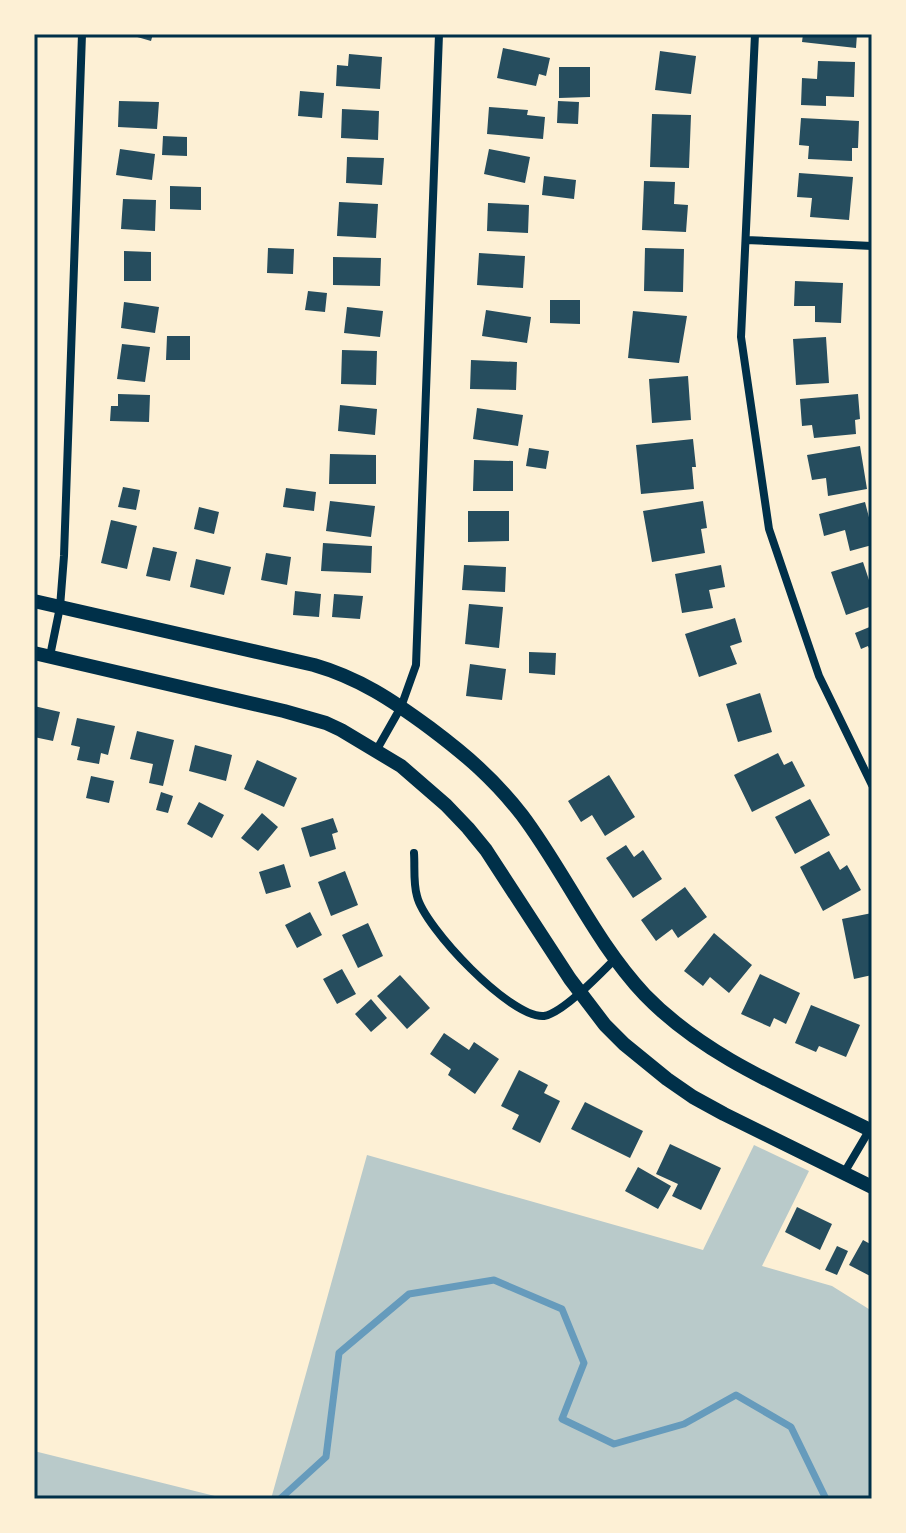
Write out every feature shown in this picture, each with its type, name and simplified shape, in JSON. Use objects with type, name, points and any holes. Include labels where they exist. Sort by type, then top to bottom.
[{"type":"street","points":[[50,656],[60,607],[64,556],[82,34]]},
{"type":"street","points":[[376,751],[401,707],[416,665],[439,34]]},
{"type":"street","points":[[755,34],[741,337],[769,529],[819,676],[872,785]]},
{"type":"street","points":[[746,240],[872,246]]},
{"type":"street","points":[[34,601],[314,665],[340,673],[383,694],[468,757],[523,816],[616,958],[646,996],[706,1046],[871,1129],[844,1173]]},
{"type":"street","points":[[34,653],[326,723],[401,766],[446,805],[486,850],[580,992],[624,1044],[667,1079],[724,1114],[872,1187]]},
{"type":"street","points":[[414,853],[417,897],[428,918],[462,960],[515,1006],[540,1016],[557,1011],[616,958]]},
{"type":"shaded area","points":[[754,1145],[809,1171],[762,1266],[832,1286],[872,1311],[872,1499],[271,1499],[367,1155],[703,1250]]},
{"type":"shaded area","points":[[34,1451],[227,1499],[34,1499]]},
{"type":"building","points":[[127,34],[153,34],[151,41]]},
{"type":"building","points":[[803,34],[857,34],[856,48],[802,42]]},
{"type":"building","points":[[503,48],[550,58],[546,76],[539,74],[536,86],[497,78]]},
{"type":"building","points":[[660,51],[696,56],[691,94],[655,90]]},
{"type":"building","points":[[349,54],[382,57],[380,89],[336,86],[337,65],[348,66]]},
{"type":"building","points":[[818,61],[855,62],[854,97],[826,96],[826,106],[801,105],[802,78],[817,79]]},
{"type":"building","points":[[559,67],[590,67],[590,97],[559,98]]},
{"type":"building","points":[[300,91],[324,93],[322,118],[298,116]]},
{"type":"building","points":[[119,101],[159,102],[157,129],[118,127]]},
{"type":"building","points":[[558,101],[579,102],[578,124],[557,123]]},
{"type":"building","points":[[489,107],[528,110],[527,115],[545,117],[543,139],[487,134]]},
{"type":"building","points":[[342,109],[379,111],[378,140],[341,138]]},
{"type":"building","points":[[652,114],[691,115],[689,168],[650,167]]},
{"type":"building","points":[[801,118],[859,121],[858,148],[852,148],[852,161],[808,159],[809,146],[799,145]]},
{"type":"building","points":[[163,136],[187,137],[187,156],[162,155]]},
{"type":"building","points":[[120,149],[155,154],[152,180],[116,175]]},
{"type":"building","points":[[489,149],[530,157],[525,183],[484,174]]},
{"type":"building","points":[[347,157],[384,158],[382,185],[346,183]]},
{"type":"building","points":[[799,173],[853,177],[849,220],[810,217],[812,198],[797,197]]},
{"type":"building","points":[[544,176],[576,180],[574,199],[542,195]]},
{"type":"building","points":[[644,181],[675,182],[674,204],[688,205],[686,232],[642,230]]},
{"type":"building","points":[[170,186],[201,187],[201,210],[170,209]]},
{"type":"building","points":[[123,199],[156,200],[155,231],[121,229]]},
{"type":"building","points":[[339,202],[378,204],[376,238],[337,236]]},
{"type":"building","points":[[488,203],[529,205],[528,233],[487,231]]},
{"type":"building","points":[[268,248],[294,249],[293,274],[267,273]]},
{"type":"building","points":[[645,248],[684,249],[683,292],[644,291]]},
{"type":"building","points":[[124,251],[151,252],[151,281],[124,281]]},
{"type":"building","points":[[479,253],[525,256],[523,288],[477,285]]},
{"type":"building","points":[[333,257],[381,258],[380,286],[333,285]]},
{"type":"building","points":[[795,281],[843,283],[841,323],[815,322],[815,306],[794,306]]},
{"type":"building","points":[[308,291],[327,293],[325,312],[305,310]]},
{"type":"building","points":[[550,300],[580,300],[580,324],[550,323]]},
{"type":"building","points":[[124,302],[159,307],[155,333],[121,328]]},
{"type":"building","points":[[347,307],[383,311],[380,337],[344,333]]},
{"type":"building","points":[[486,310],[531,317],[527,343],[482,336]]},
{"type":"building","points":[[633,311],[687,316],[679,363],[628,358]]},
{"type":"building","points":[[167,336],[190,336],[190,360],[166,360]]},
{"type":"building","points":[[826,337],[829,383],[796,385],[793,339]]},
{"type":"building","points":[[122,344],[150,347],[145,382],[117,379]]},
{"type":"building","points":[[342,350],[377,351],[376,385],[341,384]]},
{"type":"building","points":[[471,360],[517,362],[516,390],[470,389]]},
{"type":"building","points":[[688,376],[691,420],[652,423],[649,379]]},
{"type":"building","points":[[118,394],[150,395],[149,422],[110,421],[111,406],[118,406]]},
{"type":"building","points":[[858,394],[860,419],[855,420],[856,434],[814,438],[812,425],[802,426],[800,399]]},
{"type":"building","points":[[340,405],[377,409],[375,435],[338,431]]},
{"type":"building","points":[[477,408],[523,415],[518,446],[473,439]]},
{"type":"building","points":[[693,439],[696,467],[692,467],[694,489],[641,494],[636,445]]},
{"type":"building","points":[[860,446],[867,489],[828,496],[826,478],[812,480],[807,455]]},
{"type":"building","points":[[529,448],[549,451],[546,469],[526,466]]},
{"type":"building","points":[[330,454],[376,455],[376,484],[329,484]]},
{"type":"building","points":[[474,460],[513,461],[513,491],[473,491]]},
{"type":"building","points":[[123,487],[140,490],[136,510],[118,507]]},
{"type":"building","points":[[286,488],[316,492],[314,511],[283,507]]},
{"type":"building","points":[[330,501],[375,506],[371,537],[326,531]]},
{"type":"building","points":[[703,501],[707,528],[701,529],[705,553],[652,562],[643,511]]},
{"type":"building","points":[[865,502],[872,529],[872,545],[850,551],[845,530],[824,536],[819,514]]},
{"type":"building","points":[[199,507],[219,512],[214,534],[194,529]]},
{"type":"building","points":[[468,511],[509,511],[509,541],[468,542]]},
{"type":"building","points":[[111,520],[137,526],[127,569],[101,563]]},
{"type":"building","points":[[323,543],[372,546],[371,573],[321,571]]},
{"type":"building","points":[[153,547],[177,552],[170,581],[146,576]]},
{"type":"building","points":[[266,553],[291,557],[287,585],[261,580]]},
{"type":"building","points":[[196,559],[231,567],[224,595],[190,587]]},
{"type":"building","points":[[863,562],[872,589],[872,606],[846,615],[831,572]]},
{"type":"building","points":[[464,565],[506,567],[505,592],[462,590]]},
{"type":"building","points":[[721,565],[725,587],[709,590],[713,608],[682,613],[675,574]]},
{"type":"building","points":[[295,591],[321,594],[319,617],[293,615]]},
{"type":"building","points":[[334,594],[363,596],[360,619],[332,617]]},
{"type":"building","points":[[469,604],[503,607],[499,648],[465,644]]},
{"type":"building","points":[[735,618],[742,642],[730,646],[737,664],[699,677],[685,634]]},
{"type":"building","points":[[872,626],[872,655],[868,646],[861,649],[855,633]]},
{"type":"building","points":[[529,652],[556,653],[555,675],[529,673]]},
{"type":"building","points":[[470,664],[506,669],[502,700],[466,696]]},
{"type":"building","points":[[760,693],[772,732],[738,742],[726,704]]},
{"type":"building","points":[[34,706],[60,712],[53,741],[34,737]]},
{"type":"building","points":[[77,718],[115,726],[108,755],[101,753],[99,764],[77,760],[80,747],[71,745]]},
{"type":"building","points":[[137,731],[174,740],[163,786],[149,783],[153,764],[130,759]]},
{"type":"building","points":[[195,745],[232,755],[226,781],[189,771]]},
{"type":"building","points":[[778,753],[784,765],[792,761],[805,786],[752,812],[734,775]]},
{"type":"building","points":[[257,760],[297,778],[284,807],[244,789]]},
{"type":"building","points":[[609,775],[635,817],[605,836],[592,815],[581,822],[568,801]]},
{"type":"building","points":[[91,776],[114,781],[109,803],[86,798]]},
{"type":"building","points":[[161,792],[173,796],[168,813],[156,810]]},
{"type":"building","points":[[810,799],[830,835],[795,854],[775,817]]},
{"type":"building","points":[[199,802],[224,815],[212,838],[187,824]]},
{"type":"building","points":[[262,813],[278,827],[258,851],[241,838]]},
{"type":"building","points":[[333,818],[338,832],[332,834],[336,849],[310,857],[301,828]]},
{"type":"building","points":[[626,845],[634,857],[643,850],[662,879],[633,898],[606,858]]},
{"type":"building","points":[[829,851],[840,870],[847,865],[861,890],[823,911],[800,867]]},
{"type":"building","points":[[284,864],[291,887],[266,894],[259,872]]},
{"type":"building","points":[[345,871],[358,905],[331,916],[318,882]]},
{"type":"building","points":[[685,887],[707,917],[678,938],[672,929],[656,941],[641,920]]},
{"type":"building","points":[[310,912],[322,935],[297,948],[285,925]]},
{"type":"building","points":[[872,913],[872,975],[854,979],[842,919]]},
{"type":"building","points":[[368,923],[383,956],[358,968],[342,935]]},
{"type":"building","points":[[714,933],[752,965],[729,993],[710,977],[703,986],[684,971]]},
{"type":"building","points":[[342,969],[356,994],[337,1004],[323,979]]},
{"type":"building","points":[[760,974],[800,993],[786,1024],[774,1018],[770,1027],[741,1014]]},
{"type":"building","points":[[400,975],[430,1008],[407,1029],[377,996]]},
{"type":"building","points":[[371,999],[387,1018],[371,1032],[355,1014]]},
{"type":"building","points":[[811,1005],[860,1025],[846,1057],[819,1046],[816,1052],[795,1043]]},
{"type":"building","points":[[444,1033],[469,1050],[474,1042],[499,1059],[475,1094],[448,1075],[451,1069],[430,1054]]},
{"type":"building","points":[[519,1070],[548,1085],[544,1093],[560,1101],[540,1143],[512,1129],[519,1115],[501,1106]]},
{"type":"building","points":[[585,1102],[643,1131],[630,1158],[571,1129]]},
{"type":"building","points":[[670,1144],[721,1168],[701,1210],[672,1196],[678,1184],[656,1174]]},
{"type":"building","points":[[638,1167],[671,1186],[658,1209],[625,1191]]},
{"type":"building","points":[[797,1207],[832,1224],[820,1250],[785,1232]]},
{"type":"building","points":[[863,1240],[872,1245],[872,1277],[849,1265]]},
{"type":"building","points":[[837,1246],[848,1251],[837,1275],[825,1270]]},
{"type":"waterway","points":[[280,1499],[326,1457],[339,1353],[409,1294],[494,1280],[562,1309],[584,1363],[562,1419],[614,1444],[684,1424],[736,1395],[791,1427],[826,1499]]}]
